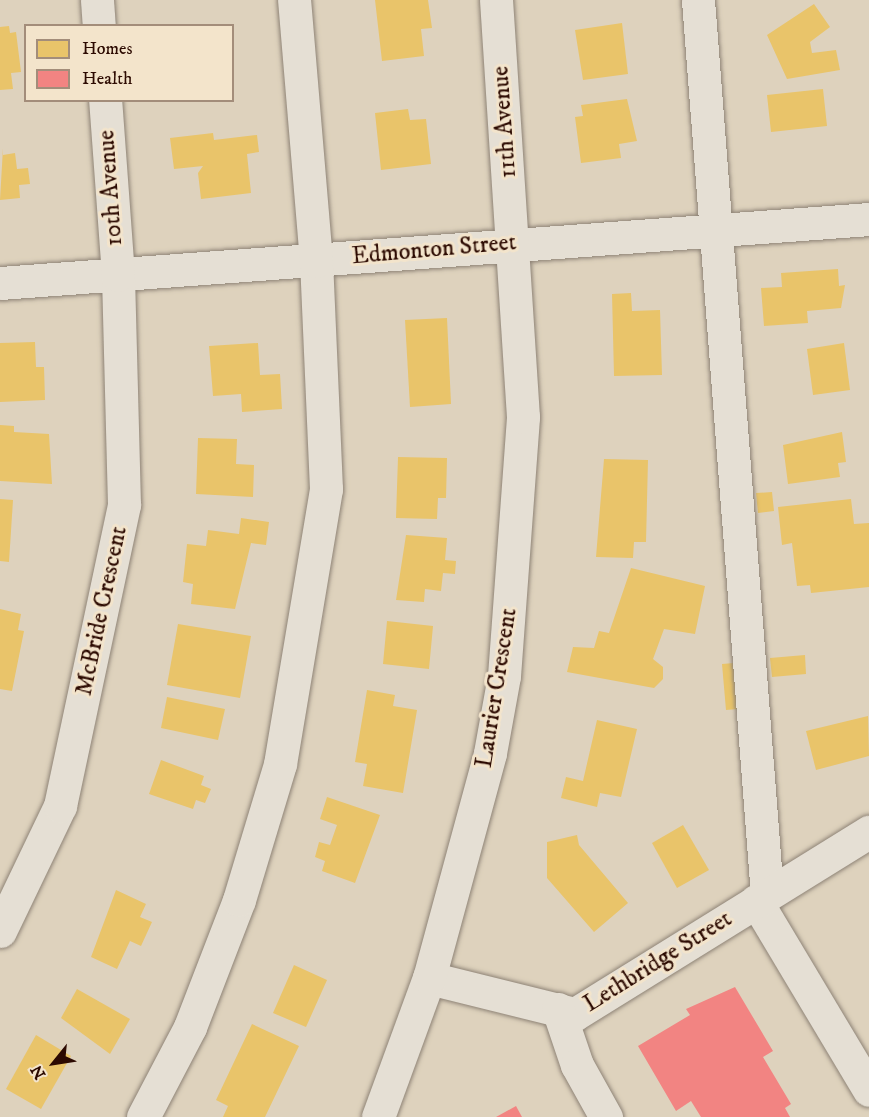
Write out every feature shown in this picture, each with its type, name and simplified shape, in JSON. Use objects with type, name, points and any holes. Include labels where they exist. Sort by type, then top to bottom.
[{"type":"street","points":[[97,0],[99,24]]},
{"type":"street","points":[[143,1117],[190,1027],[239,900],[280,764],[326,489],[316,261],[294,0]]},
{"type":"street","name":"11th Avenue","points":[[496,0],[514,243]]},
{"type":"street","points":[[698,0],[718,228],[762,898],[869,1090]]},
{"type":"street","name":"10th Avenue","points":[[105,102],[118,274]]},
{"type":"street","name":"Edmonton Street","points":[[0,283],[316,261],[514,243],[869,219]]},
{"type":"street","name":"Laurier Crescent","points":[[378,1117],[429,978],[490,753],[504,676],[524,417],[514,243]]},
{"type":"street","name":"McBride Crescent","points":[[0,931],[60,806],[124,505],[118,274]]},
{"type":"street","name":"Lethbridge Street","points":[[429,978],[575,1014],[869,832]]},
{"type":"street","points":[[558,1009],[577,1065],[606,1117]]},
{"type":"building: Homes","points":[[375,0],[428,0],[432,28],[421,29],[424,56],[382,61]]},
{"type":"building: Homes","points":[[814,4],[830,27],[810,42],[812,53],[836,50],[840,70],[787,79],[767,35]]},
{"type":"building: Homes","points":[[622,23],[628,74],[583,80],[575,30]]},
{"type":"building: Homes","points":[[9,26],[10,33],[16,32],[21,72],[11,73],[13,89],[0,90],[0,27]]},
{"type":"building: Homes","points":[[823,89],[827,126],[771,132],[767,95]]},
{"type":"building: Homes","points":[[627,99],[637,141],[619,144],[621,158],[581,163],[575,117],[583,116],[581,105]]},
{"type":"building: Homes","points":[[408,109],[410,120],[426,119],[431,164],[381,170],[375,113]]},
{"type":"building: Homes","points":[[213,133],[214,140],[257,135],[259,152],[247,154],[251,193],[201,199],[198,173],[203,166],[174,169],[170,138]]},
{"type":"building: Homes","points":[[3,148],[3,155],[15,153],[17,169],[28,168],[30,184],[19,185],[20,198],[0,200]]},
{"type":"building: Homes","points":[[838,269],[839,286],[845,285],[841,308],[807,311],[808,323],[764,326],[761,288],[782,287],[781,273]]},
{"type":"building: Homes","points":[[631,293],[632,311],[660,310],[662,375],[614,376],[612,294]]},
{"type":"building: Homes","points":[[447,318],[451,404],[410,407],[405,320]]},
{"type":"building: Homes","points":[[35,342],[36,367],[44,367],[45,400],[0,402],[0,343]]},
{"type":"building: Homes","points":[[258,343],[260,375],[280,374],[282,409],[242,412],[241,394],[213,396],[209,346]]},
{"type":"building: Homes","points":[[844,343],[850,390],[813,395],[807,349]]},
{"type":"building: Homes","points":[[0,425],[14,426],[14,432],[49,434],[52,484],[0,481]]},
{"type":"building: Homes","points":[[842,432],[846,462],[838,463],[840,477],[788,484],[783,445]]},
{"type":"building: Homes","points":[[198,438],[237,439],[236,464],[254,465],[253,497],[196,494]]},
{"type":"building: Homes","points":[[398,457],[447,458],[446,498],[438,498],[437,519],[396,518]]},
{"type":"building: Homes","points":[[604,459],[648,460],[646,542],[634,542],[633,558],[596,557]]},
{"type":"building: Homes","points":[[772,492],[774,511],[758,513],[756,493]]},
{"type":"building: Homes","points":[[0,499],[13,500],[9,562],[0,561]]},
{"type":"building: Homes","points":[[851,499],[854,524],[869,523],[869,587],[811,593],[810,585],[797,586],[792,543],[782,545],[778,507]]},
{"type":"building: Homes","points":[[241,518],[269,522],[266,545],[251,543],[235,609],[191,604],[193,584],[183,582],[187,544],[206,546],[208,530],[239,534]]},
{"type":"building: Homes","points":[[406,535],[447,538],[445,560],[456,561],[455,574],[443,573],[441,591],[425,589],[424,602],[396,600]]},
{"type":"building: Homes","points":[[631,568],[705,586],[695,634],[664,629],[653,659],[663,667],[663,679],[654,688],[567,672],[573,647],[594,648],[599,631],[609,633]]},
{"type":"building: Homes","points":[[0,609],[21,614],[18,630],[24,631],[12,691],[0,689]]},
{"type":"building: Homes","points":[[387,621],[433,626],[429,669],[383,664]]},
{"type":"building: Homes","points":[[178,624],[251,636],[240,698],[167,685]]},
{"type":"building: Homes","points":[[805,655],[806,674],[772,677],[770,658]]},
{"type":"building: Homes","points":[[734,663],[738,709],[726,710],[722,664]]},
{"type":"building: Homes","points":[[367,690],[395,695],[393,706],[417,710],[403,793],[363,786],[367,764],[355,762]]},
{"type":"building: Homes","points":[[167,697],[225,709],[218,740],[161,728]]},
{"type":"building: Homes","points":[[868,716],[869,756],[816,770],[806,731]]},
{"type":"building: Homes","points":[[597,720],[637,729],[621,797],[600,793],[597,807],[561,798],[566,777],[583,781]]},
{"type":"building: Homes","points":[[161,760],[204,776],[201,785],[211,789],[205,803],[196,800],[193,809],[149,794]]},
{"type":"building: Homes","points":[[327,797],[380,815],[355,883],[322,871],[325,861],[315,857],[319,842],[330,845],[337,825],[320,819]]},
{"type":"building: Homes","points":[[683,825],[709,870],[677,888],[652,843]]},
{"type":"building: Homes","points":[[577,835],[579,845],[628,903],[594,932],[547,878],[547,842]]},
{"type":"building: Homes","points":[[116,890],[146,904],[140,917],[152,922],[141,946],[130,941],[117,969],[91,957]]},
{"type":"building: Homes","points":[[294,965],[327,980],[306,1027],[273,1013]]},
{"type":"building: Homes","points":[[77,989],[130,1019],[110,1054],[61,1018]]},
{"type":"building: Homes","points":[[252,1024],[299,1046],[265,1117],[223,1117],[228,1106],[216,1100]]},
{"type":"building: Homes","points":[[36,1035],[71,1056],[41,1109],[6,1089]]},
{"type":"building: Health","points":[[735,987],[773,1051],[763,1057],[791,1104],[785,1108],[790,1117],[701,1117],[691,1101],[676,1111],[638,1046],[690,1015],[686,1009]]},
{"type":"building: Health","points":[[516,1106],[522,1117],[496,1117]]}]
